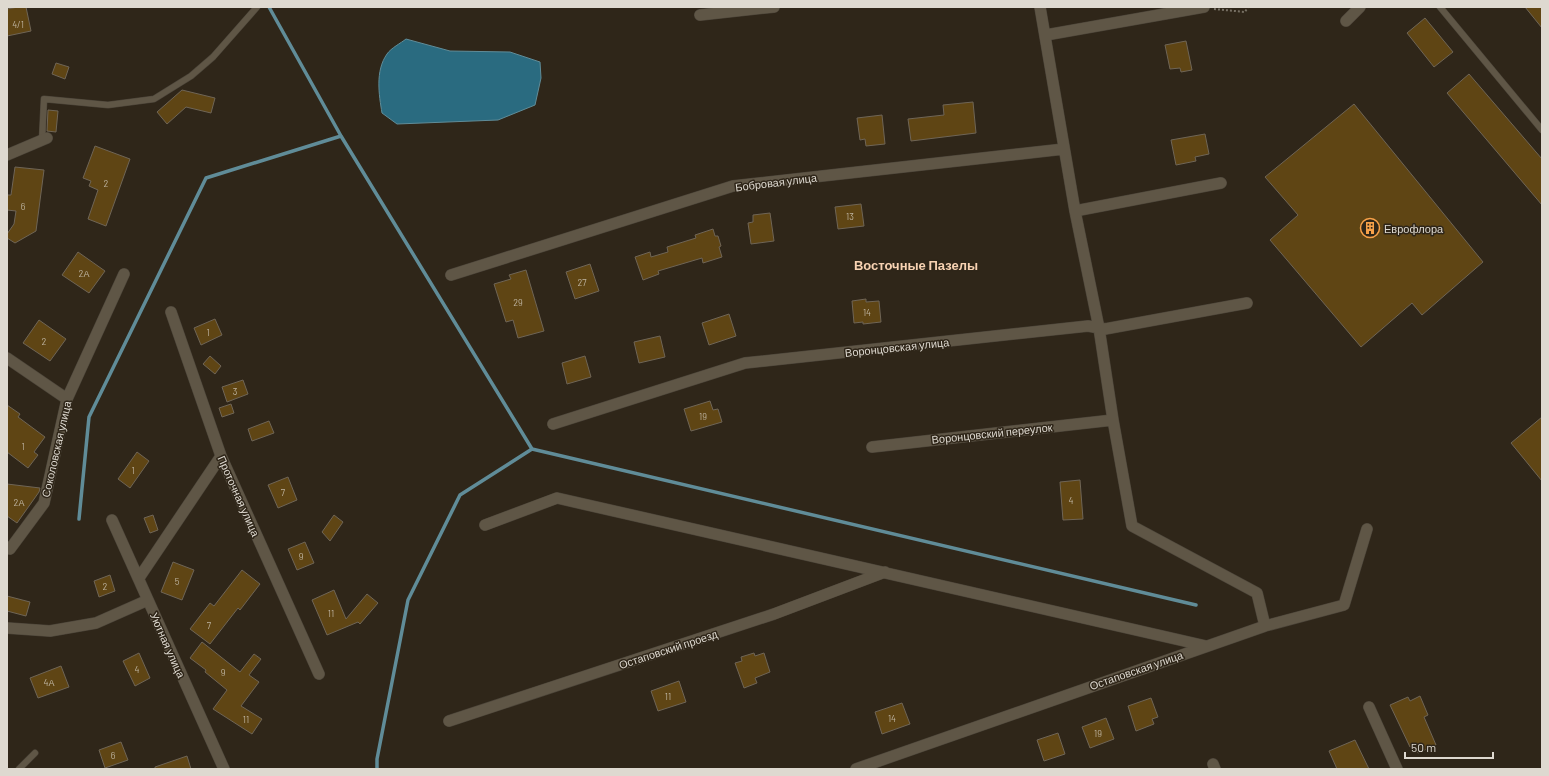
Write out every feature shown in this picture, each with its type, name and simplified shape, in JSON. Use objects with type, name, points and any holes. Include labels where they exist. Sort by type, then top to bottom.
[{"type":"street","points":[[700,15],[774,7]]},
{"type":"street","points":[[1040,7],[1075,211],[1099,328],[1113,420],[1132,526],[1257,593],[1265,626]]},
{"type":"street","points":[[1046,35],[1204,7]]},
{"type":"street","points":[[1346,21],[1360,7]]},
{"type":"street","points":[[7,155],[45,139]]},
{"type":"street","name":"Бобровая улица","points":[[451,275],[733,186],[1064,149]]},
{"type":"street","points":[[1075,211],[1221,183]]},
{"type":"street","name":"Соколовская улица","points":[[7,547],[10,549],[44,503],[67,399],[124,274]]},
{"type":"street","name":"Воронцовская улица","points":[[553,424],[746,363],[1088,326],[1105,329],[1247,303]]},
{"type":"street","name":"Проточная улица","points":[[171,312],[221,456],[319,674]]},
{"type":"street","points":[[7,358],[67,399]]},
{"type":"street","name":"Воронцовский переулок","points":[[872,447],[1113,420]]},
{"type":"street","points":[[138,578],[221,456]]},
{"type":"street","points":[[485,525],[557,498],[1206,646]]},
{"type":"street","name":"Уютная улица","points":[[112,520],[224,769]]},
{"type":"street","name":"Остаповская улица","points":[[856,769],[1265,626],[1344,605],[1367,529]]},
{"type":"street","name":"Остаповский проезд","points":[[449,721],[774,614],[886,572]]},
{"type":"street","points":[[7,628],[50,631],[96,623],[148,600]]},
{"type":"street","points":[[1370,707],[1397,769]]},
{"type":"lane","points":[[45,139],[44,99],[108,104],[154,99],[191,76],[213,57],[258,7]]},
{"type":"lane","points":[[1440,7],[1542,130]]},
{"type":"lane","points":[[19,769],[34,753]]},
{"type":"path","points":[[1204,7],[1245,12],[1248,7]]},
{"type":"water","points":[[406,39],[450,51],[510,52],[540,62],[541,78],[535,105],[498,120],[397,124],[382,113],[379,91],[379,75],[383,61],[387,54]]},
{"type":"building","points":[[26,7],[31,31],[7,36],[7,9]]},
{"type":"building","points":[[1525,7],[1542,7],[1542,28]]},
{"type":"building","points":[[1425,18],[1453,52],[1434,67],[1407,33]]},
{"type":"building","points":[[1186,41],[1192,70],[1181,72],[1180,68],[1170,69],[1165,45]]},
{"type":"building","points":[[56,63],[69,67],[65,79],[52,74]]},
{"type":"building","points":[[1469,74],[1542,159],[1542,205],[1447,93]]},
{"type":"building","points":[[182,90],[215,98],[211,113],[186,107],[167,124],[157,112]]},
{"type":"building","points":[[973,102],[976,133],[911,141],[908,119],[944,115],[943,105]]},
{"type":"building","name":"Еврофлора","points":[[1354,104],[1483,262],[1422,315],[1412,303],[1361,347],[1270,240],[1298,215],[1265,177]]},
{"type":"building","points":[[48,110],[58,111],[56,132],[47,131]]},
{"type":"building","points":[[882,115],[885,144],[866,146],[865,139],[860,140],[857,118]]},
{"type":"building","points":[[1205,134],[1209,154],[1195,157],[1196,161],[1176,165],[1171,140]]},
{"type":"building","points":[[95,146],[130,159],[106,226],[88,219],[98,190],[89,186],[91,181],[83,178]]},
{"type":"building","points":[[15,167],[44,170],[36,231],[15,243],[7,238],[7,234],[14,224],[16,211],[7,210],[7,195],[11,195]]},
{"type":"building","points":[[861,204],[864,226],[838,229],[835,207]]},
{"type":"building","points":[[770,213],[774,241],[751,244],[748,223],[753,222],[753,215]]},
{"type":"building","points":[[713,229],[715,236],[718,236],[722,257],[703,263],[702,258],[658,271],[659,274],[643,280],[635,257],[650,252],[651,257],[668,252],[667,247],[696,238],[695,235]]},
{"type":"building","points":[[78,252],[105,271],[89,293],[62,275]]},
{"type":"building","points":[[590,264],[599,291],[575,299],[566,272]]},
{"type":"building","points":[[526,270],[544,331],[518,338],[513,320],[506,322],[494,284],[511,279],[509,275]]},
{"type":"building","points":[[866,299],[866,302],[879,301],[881,322],[863,324],[863,322],[854,323],[852,301]]},
{"type":"building","points":[[729,314],[736,336],[709,345],[702,323]]},
{"type":"building","points":[[215,319],[222,335],[201,345],[194,328]]},
{"type":"building","points":[[39,320],[66,339],[50,361],[23,343]]},
{"type":"building","points":[[660,336],[665,357],[639,363],[634,342]]},
{"type":"building","points":[[210,356],[221,366],[215,374],[203,364]]},
{"type":"building","points":[[585,356],[591,377],[567,384],[562,363]]},
{"type":"building","points":[[243,380],[248,394],[227,402],[222,387]]},
{"type":"building","points":[[710,401],[713,410],[718,409],[722,422],[691,431],[684,409]]},
{"type":"building","points":[[231,404],[234,413],[222,417],[219,408]]},
{"type":"building","points":[[7,405],[20,414],[18,417],[45,437],[34,452],[38,455],[28,468],[7,452]]},
{"type":"building","points":[[1542,417],[1542,481],[1511,443]]},
{"type":"building","points":[[269,421],[274,433],[252,441],[248,429]]},
{"type":"building","points":[[137,452],[149,461],[130,488],[118,479]]},
{"type":"building","points":[[288,477],[297,500],[278,508],[268,485]]},
{"type":"building","points":[[1080,480],[1083,519],[1063,520],[1060,482]]},
{"type":"building","points":[[7,484],[40,488],[39,492],[17,523],[7,516]]},
{"type":"building","points":[[153,515],[158,530],[150,533],[144,518]]},
{"type":"building","points":[[334,515],[343,522],[330,541],[322,532]]},
{"type":"building","points":[[305,542],[314,563],[297,570],[288,549]]},
{"type":"building","points":[[173,562],[194,570],[182,600],[161,592]]},
{"type":"building","points":[[242,570],[260,584],[240,610],[238,608],[210,644],[190,629],[210,603],[214,606]]},
{"type":"building","points":[[110,575],[115,591],[99,597],[94,581]]},
{"type":"building","points":[[334,590],[346,619],[367,594],[378,603],[360,624],[358,622],[327,635],[312,600]]},
{"type":"building","points":[[7,596],[30,602],[26,616],[7,611]]},
{"type":"building","points":[[202,642],[240,672],[254,654],[261,659],[249,675],[259,682],[241,706],[262,719],[252,734],[213,709],[227,690],[205,672],[206,670],[190,658]]},
{"type":"building","points":[[139,653],[150,678],[135,686],[123,661]]},
{"type":"building","points":[[754,653],[755,656],[764,653],[770,672],[755,678],[757,683],[744,688],[735,663],[742,661],[741,657]]},
{"type":"building","points":[[61,666],[69,687],[38,698],[30,678]]},
{"type":"building","points":[[679,681],[686,702],[658,711],[651,691]]},
{"type":"building","points":[[1420,696],[1428,715],[1424,717],[1436,745],[1418,753],[1415,745],[1410,747],[1390,705],[1408,697],[1410,701]]},
{"type":"building","points":[[1151,698],[1158,717],[1152,719],[1154,724],[1136,731],[1128,706]]},
{"type":"building","points":[[902,703],[910,724],[882,734],[875,712]]},
{"type":"building","points":[[1106,718],[1114,739],[1090,748],[1082,727]]},
{"type":"building","points":[[1058,733],[1065,754],[1044,761],[1037,740]]},
{"type":"building","points":[[1355,740],[1369,769],[1337,769],[1329,751]]},
{"type":"building","points":[[121,742],[128,760],[105,768],[99,750]]},
{"type":"building","points":[[187,756],[191,769],[155,769],[155,767]]},
{"type":"waterway","points":[[269,7],[341,136],[532,449],[1196,605]]},
{"type":"waterway","points":[[79,519],[89,417],[206,178],[341,136]]},
{"type":"waterway","points":[[377,769],[377,759],[408,600],[460,495],[532,449]]},
{"type":"place","name":"Еврофлора","points":[[1370,228]]},
{"type":"district","name":"Восточные Пазелы","points":[[916,265]]}]
